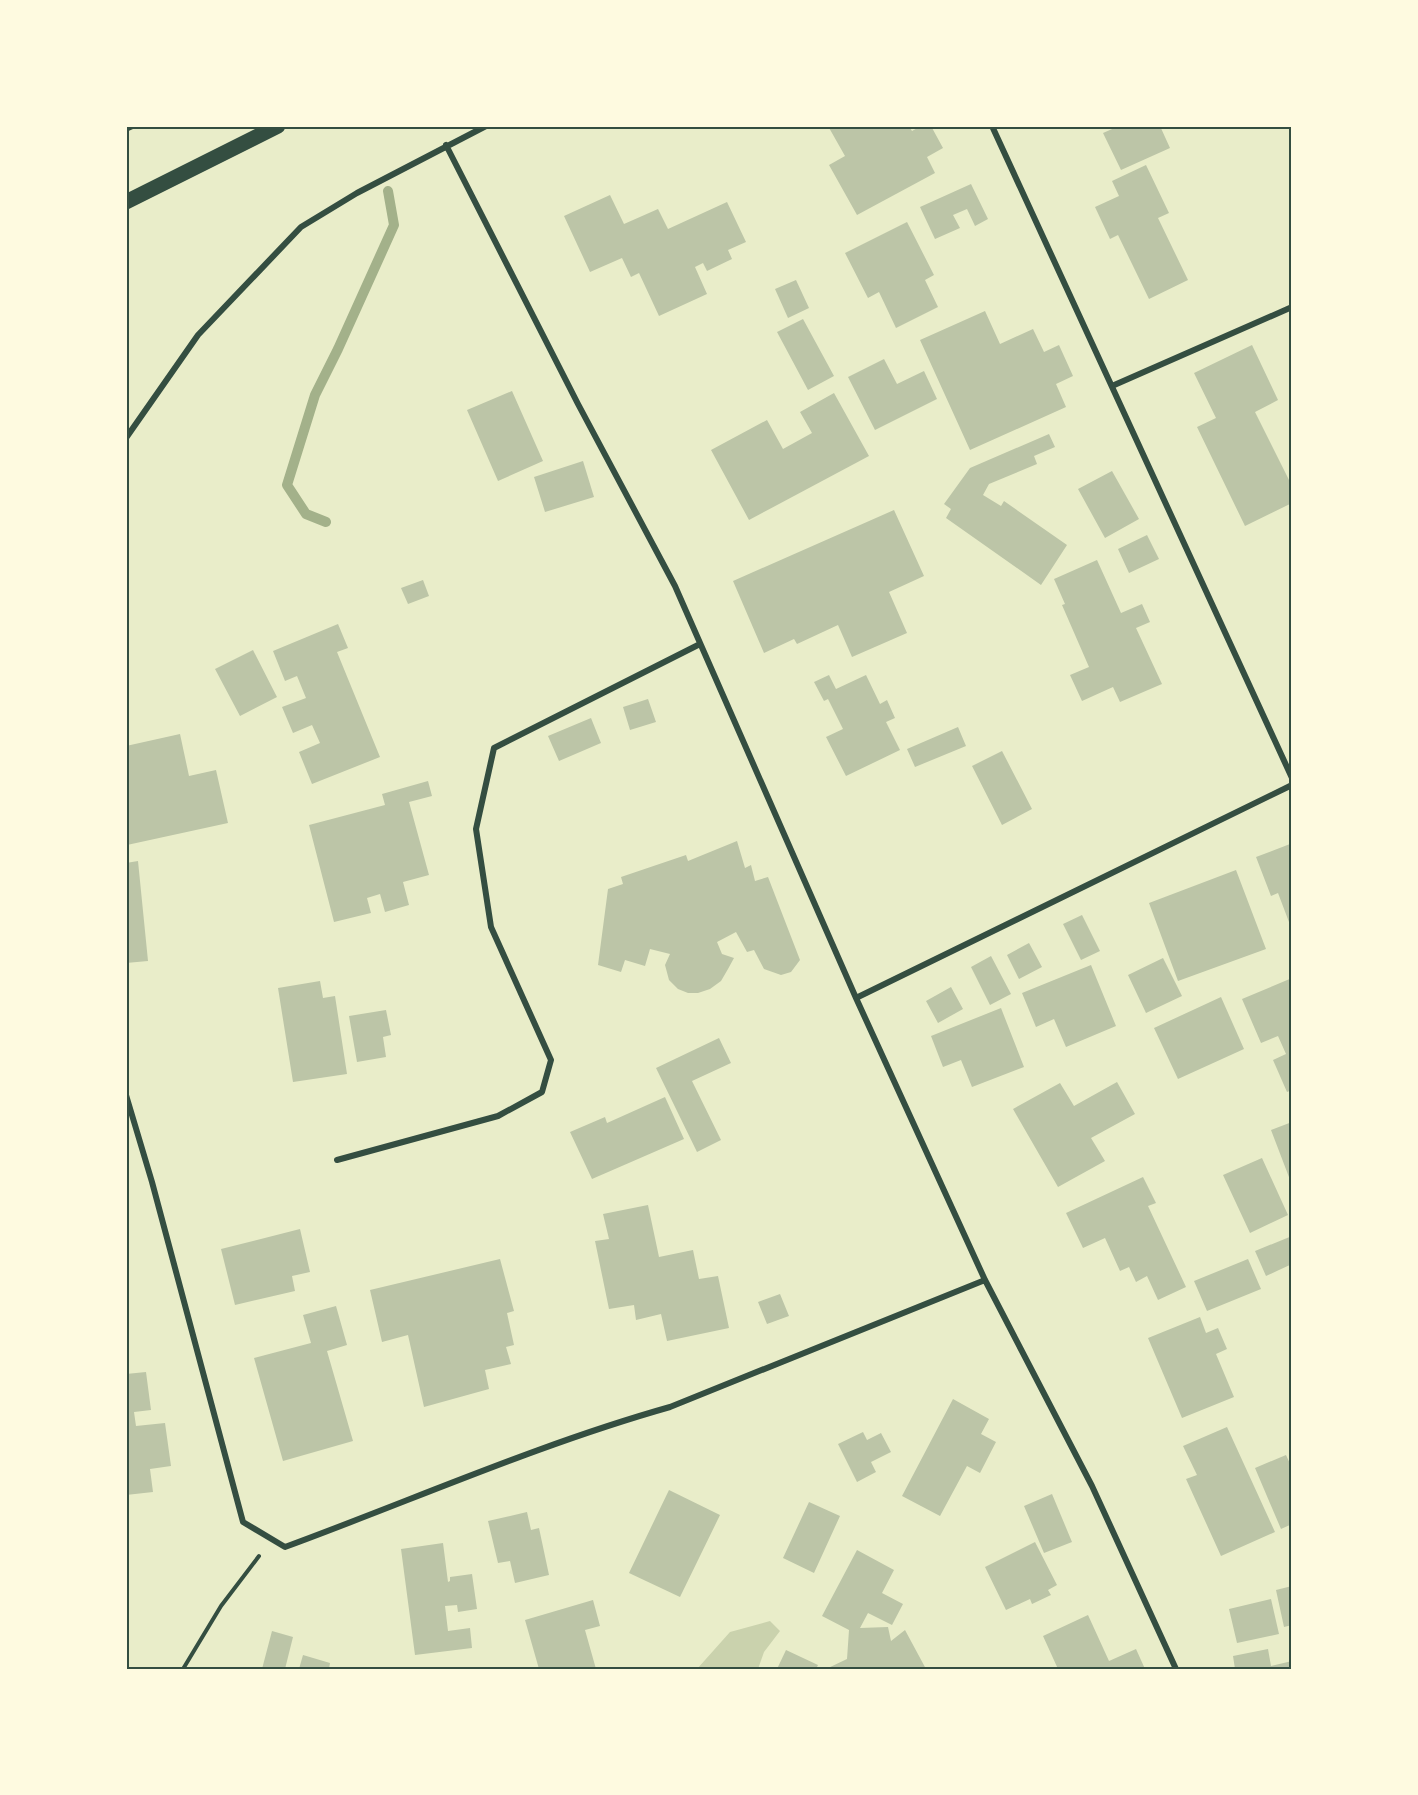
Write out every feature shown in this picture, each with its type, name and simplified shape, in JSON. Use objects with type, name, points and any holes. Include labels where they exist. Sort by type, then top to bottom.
[{"type":"main road","points":[[126,202],[278,126]]},
{"type":"street","points":[[126,438],[198,335],[301,227],[357,193],[486,126]]},
{"type":"street","points":[[992,126],[1292,778]]},
{"type":"street","points":[[446,145],[578,404],[675,586],[856,998],[985,1280],[1092,1486],[1176,1669]]},
{"type":"street","points":[[1112,386],[1292,307]]},
{"type":"street","points":[[337,1160],[498,1116],[542,1092],[551,1060],[491,927],[476,829],[494,748],[700,644]]},
{"type":"street","points":[[856,998],[1292,785]]},
{"type":"street","points":[[126,1095],[152,1182],[243,1522],[285,1547],[518,1457],[618,1422],[670,1407],[985,1280]]},
{"type":"path","points":[[126,130],[135,126]]},
{"type":"path","points":[[183,1669],[221,1606],[272,1539]]},
{"type":"green space","points":[[770,1621],[780,1631],[764,1652],[758,1669],[697,1669],[730,1632]]},
{"type":"building","points":[[828,126],[909,126],[912,131],[921,126],[931,126],[943,148],[927,157],[935,173],[857,215],[829,165],[845,156]]},
{"type":"building","points":[[1119,126],[1160,126],[1170,148],[1121,170],[1103,133]]},
{"type":"building","points":[[1146,165],[1169,213],[1158,218],[1188,280],[1149,299],[1118,235],[1110,239],[1095,207],[1119,196],[1112,181]]},
{"type":"building","points":[[971,184],[988,219],[975,226],[967,209],[953,215],[960,228],[935,239],[920,207]]},
{"type":"building","points":[[610,195],[624,224],[658,209],[668,229],[727,202],[746,242],[728,250],[732,259],[707,271],[703,263],[695,267],[707,294],[659,316],[639,273],[631,277],[622,258],[590,272],[564,216]]},
{"type":"building","points":[[907,222],[934,275],[925,280],[938,307],[896,328],[879,292],[868,298],[845,253]]},
{"type":"building","points":[[796,280],[809,308],[788,318],[775,289]]},
{"type":"building","points":[[985,311],[1000,344],[1033,329],[1044,352],[1059,345],[1073,376],[1056,384],[1066,407],[970,450],[920,340]]},
{"type":"building","points":[[803,319],[834,376],[808,390],[777,332]]},
{"type":"building","points":[[1252,345],[1278,400],[1255,412],[1292,486],[1292,503],[1245,526],[1197,427],[1216,418],[1194,373]]},
{"type":"building","points":[[884,359],[897,384],[924,371],[937,399],[875,430],[848,377]]},
{"type":"building","points":[[512,391],[543,461],[498,481],[467,410]]},
{"type":"building","points":[[834,393],[869,456],[749,520],[711,450],[767,420],[783,449],[812,433],[800,412]]},
{"type":"building","points":[[1049,434],[1055,447],[1034,456],[1037,464],[989,484],[983,495],[1001,506],[1004,501],[1067,545],[1041,585],[946,518],[951,509],[944,504],[970,468]]},
{"type":"building","points":[[583,461],[594,497],[545,512],[534,477]]},
{"type":"building","points":[[1112,471],[1139,519],[1105,538],[1078,489]]},
{"type":"building","points":[[894,510],[924,576],[889,592],[907,633],[852,657],[838,625],[797,644],[794,639],[764,653],[733,581]]},
{"type":"building","points":[[1147,535],[1159,559],[1129,573],[1118,549]]},
{"type":"building","points":[[1097,560],[1121,613],[1142,604],[1150,622],[1136,628],[1162,684],[1120,702],[1113,687],[1082,701],[1070,675],[1089,667],[1062,605],[1065,604],[1054,579]]},
{"type":"building","points":[[423,580],[429,596],[408,604],[401,588]]},
{"type":"building","points":[[338,624],[348,648],[337,652],[380,757],[312,784],[299,752],[320,743],[312,725],[293,733],[282,707],[306,698],[297,676],[285,681],[273,651]]},
{"type":"building","points":[[253,650],[277,697],[240,716],[215,669]]},
{"type":"building","points":[[829,675],[836,689],[866,675],[880,704],[887,700],[895,718],[886,722],[900,750],[846,776],[826,737],[843,729],[828,699],[824,701],[814,682]]},
{"type":"building","points":[[648,699],[656,722],[630,730],[623,707]]},
{"type":"building","points":[[591,718],[601,743],[559,761],[548,736]]},
{"type":"building","points":[[958,727],[966,746],[915,767],[907,749]]},
{"type":"building","points":[[180,734],[189,776],[216,770],[228,823],[127,845],[126,746]]},
{"type":"building","points":[[1002,751],[1032,809],[1002,825],[972,766]]},
{"type":"building","points":[[428,781],[432,796],[409,802],[429,875],[403,882],[409,905],[385,912],[380,894],[367,898],[371,913],[334,922],[309,825],[385,805],[382,794]]},
{"type":"building","points":[[737,841],[745,868],[751,865],[755,881],[768,877],[800,960],[791,972],[781,975],[764,969],[754,950],[747,952],[736,932],[717,942],[722,954],[734,958],[721,981],[710,989],[698,993],[688,993],[678,989],[669,980],[665,965],[670,954],[650,949],[645,966],[625,960],[621,972],[598,965],[608,889],[623,884],[621,877],[686,855],[688,861]]},
{"type":"building","points":[[1290,844],[1292,851],[1292,930],[1278,893],[1271,896],[1256,857]]},
{"type":"building","points":[[138,861],[148,961],[126,963],[126,863]]},
{"type":"building","points":[[1236,870],[1266,949],[1178,981],[1149,903]]},
{"type":"building","points":[[1082,915],[1100,951],[1081,960],[1063,924]]},
{"type":"building","points":[[1029,943],[1042,967],[1019,979],[1007,955]]},
{"type":"building","points":[[991,956],[1011,994],[990,1005],[971,967]]},
{"type":"building","points":[[1163,958],[1182,996],[1146,1013],[1128,975]]},
{"type":"building","points":[[1091,965],[1116,1026],[1066,1047],[1054,1019],[1036,1027],[1022,993]]},
{"type":"building","points":[[1292,978],[1292,1090],[1287,1092],[1273,1060],[1286,1054],[1278,1036],[1261,1043],[1242,999]]},
{"type":"building","points":[[320,981],[323,998],[335,996],[347,1074],[293,1082],[278,988]]},
{"type":"building","points":[[951,987],[963,1009],[938,1023],[926,1001]]},
{"type":"building","points":[[1221,997],[1244,1049],[1178,1079],[1154,1028]]},
{"type":"building","points":[[1001,1008],[1024,1067],[972,1087],[961,1060],[943,1067],[931,1036]]},
{"type":"building","points":[[386,1010],[391,1035],[383,1037],[386,1057],[357,1062],[349,1016]]},
{"type":"building","points":[[719,1038],[731,1063],[692,1081],[721,1140],[697,1152],[656,1068]]},
{"type":"building","points":[[1117,1082],[1135,1114],[1091,1138],[1105,1161],[1058,1187],[1013,1109],[1060,1083],[1074,1106]]},
{"type":"building","points":[[665,1097],[684,1139],[592,1179],[570,1132],[605,1117],[607,1123]]},
{"type":"building","points":[[1292,1122],[1292,1185],[1271,1130]]},
{"type":"building","points":[[1262,1158],[1288,1215],[1250,1233],[1223,1175]]},
{"type":"building","points":[[1143,1177],[1156,1203],[1148,1206],[1186,1287],[1158,1300],[1147,1276],[1136,1282],[1129,1267],[1120,1271],[1105,1238],[1083,1248],[1066,1213]]},
{"type":"building","points":[[648,1205],[659,1257],[693,1250],[699,1279],[718,1276],[729,1328],[667,1341],[661,1314],[636,1320],[634,1305],[609,1309],[595,1241],[609,1239],[603,1214]]},
{"type":"building","points":[[300,1229],[310,1272],[292,1276],[295,1291],[235,1305],[221,1249]]},
{"type":"building","points":[[1292,1236],[1292,1264],[1266,1276],[1255,1251]]},
{"type":"building","points":[[500,1259],[514,1311],[507,1313],[514,1345],[506,1347],[511,1364],[485,1370],[489,1389],[424,1407],[408,1335],[382,1342],[370,1290]]},
{"type":"building","points":[[1248,1259],[1261,1289],[1207,1311],[1194,1281]]},
{"type":"building","points":[[780,1294],[789,1316],[767,1324],[758,1302]]},
{"type":"building","points":[[336,1306],[347,1345],[327,1351],[353,1441],[283,1461],[254,1358],[311,1343],[303,1315]]},
{"type":"building","points":[[1200,1317],[1206,1333],[1218,1328],[1227,1349],[1216,1354],[1234,1397],[1182,1418],[1148,1338]]},
{"type":"building","points":[[146,1372],[151,1410],[134,1412],[136,1426],[165,1423],[171,1466],[150,1469],[153,1492],[126,1495],[126,1374]]},
{"type":"building","points":[[953,1399],[989,1419],[981,1434],[996,1442],[980,1473],[967,1466],[940,1516],[902,1496]]},
{"type":"building","points":[[1227,1427],[1275,1532],[1221,1556],[1186,1479],[1197,1475],[1183,1446]]},
{"type":"building","points":[[863,1432],[867,1440],[881,1433],[891,1452],[871,1462],[876,1472],[857,1482],[838,1444]]},
{"type":"building","points":[[1286,1455],[1292,1468],[1292,1524],[1281,1529],[1255,1468]]},
{"type":"building","points":[[669,1490],[720,1515],[680,1597],[629,1573]]},
{"type":"building","points":[[1052,1494],[1072,1542],[1044,1553],[1024,1506]]},
{"type":"building","points":[[809,1502],[840,1516],[814,1573],[783,1558]]},
{"type":"building","points":[[527,1512],[531,1530],[539,1528],[549,1575],[515,1583],[510,1561],[498,1563],[488,1521]]},
{"type":"building","points":[[1035,1542],[1057,1585],[1048,1590],[1051,1595],[1032,1604],[1030,1599],[1006,1610],[985,1567]]},
{"type":"building","points":[[443,1543],[448,1582],[450,1577],[472,1574],[477,1609],[458,1612],[457,1605],[445,1606],[448,1631],[470,1628],[472,1648],[415,1655],[401,1549]]},
{"type":"building","points":[[857,1550],[894,1570],[882,1593],[903,1604],[892,1625],[868,1613],[860,1628],[888,1627],[891,1641],[905,1630],[926,1669],[826,1669],[847,1659],[849,1630],[822,1616]]},
{"type":"building","points":[[1292,1586],[1292,1625],[1284,1627],[1276,1590]]},
{"type":"building","points":[[1271,1599],[1279,1634],[1237,1643],[1229,1609]]},
{"type":"building","points":[[593,1600],[600,1626],[585,1630],[596,1669],[539,1669],[525,1620]]},
{"type":"building","points":[[1088,1615],[1109,1661],[1136,1649],[1145,1669],[1058,1669],[1043,1636]]},
{"type":"building","points":[[272,1631],[293,1637],[285,1669],[262,1669]]},
{"type":"building","points":[[1268,1649],[1271,1666],[1292,1661],[1292,1669],[1235,1669],[1233,1656]]},
{"type":"building","points":[[786,1650],[818,1665],[816,1669],[777,1669]]},
{"type":"building","points":[[303,1655],[330,1663],[329,1669],[299,1669]]},
{"type":"waterway","points":[[326,522],[306,514],[287,485],[315,395],[394,225],[388,191]]}]
